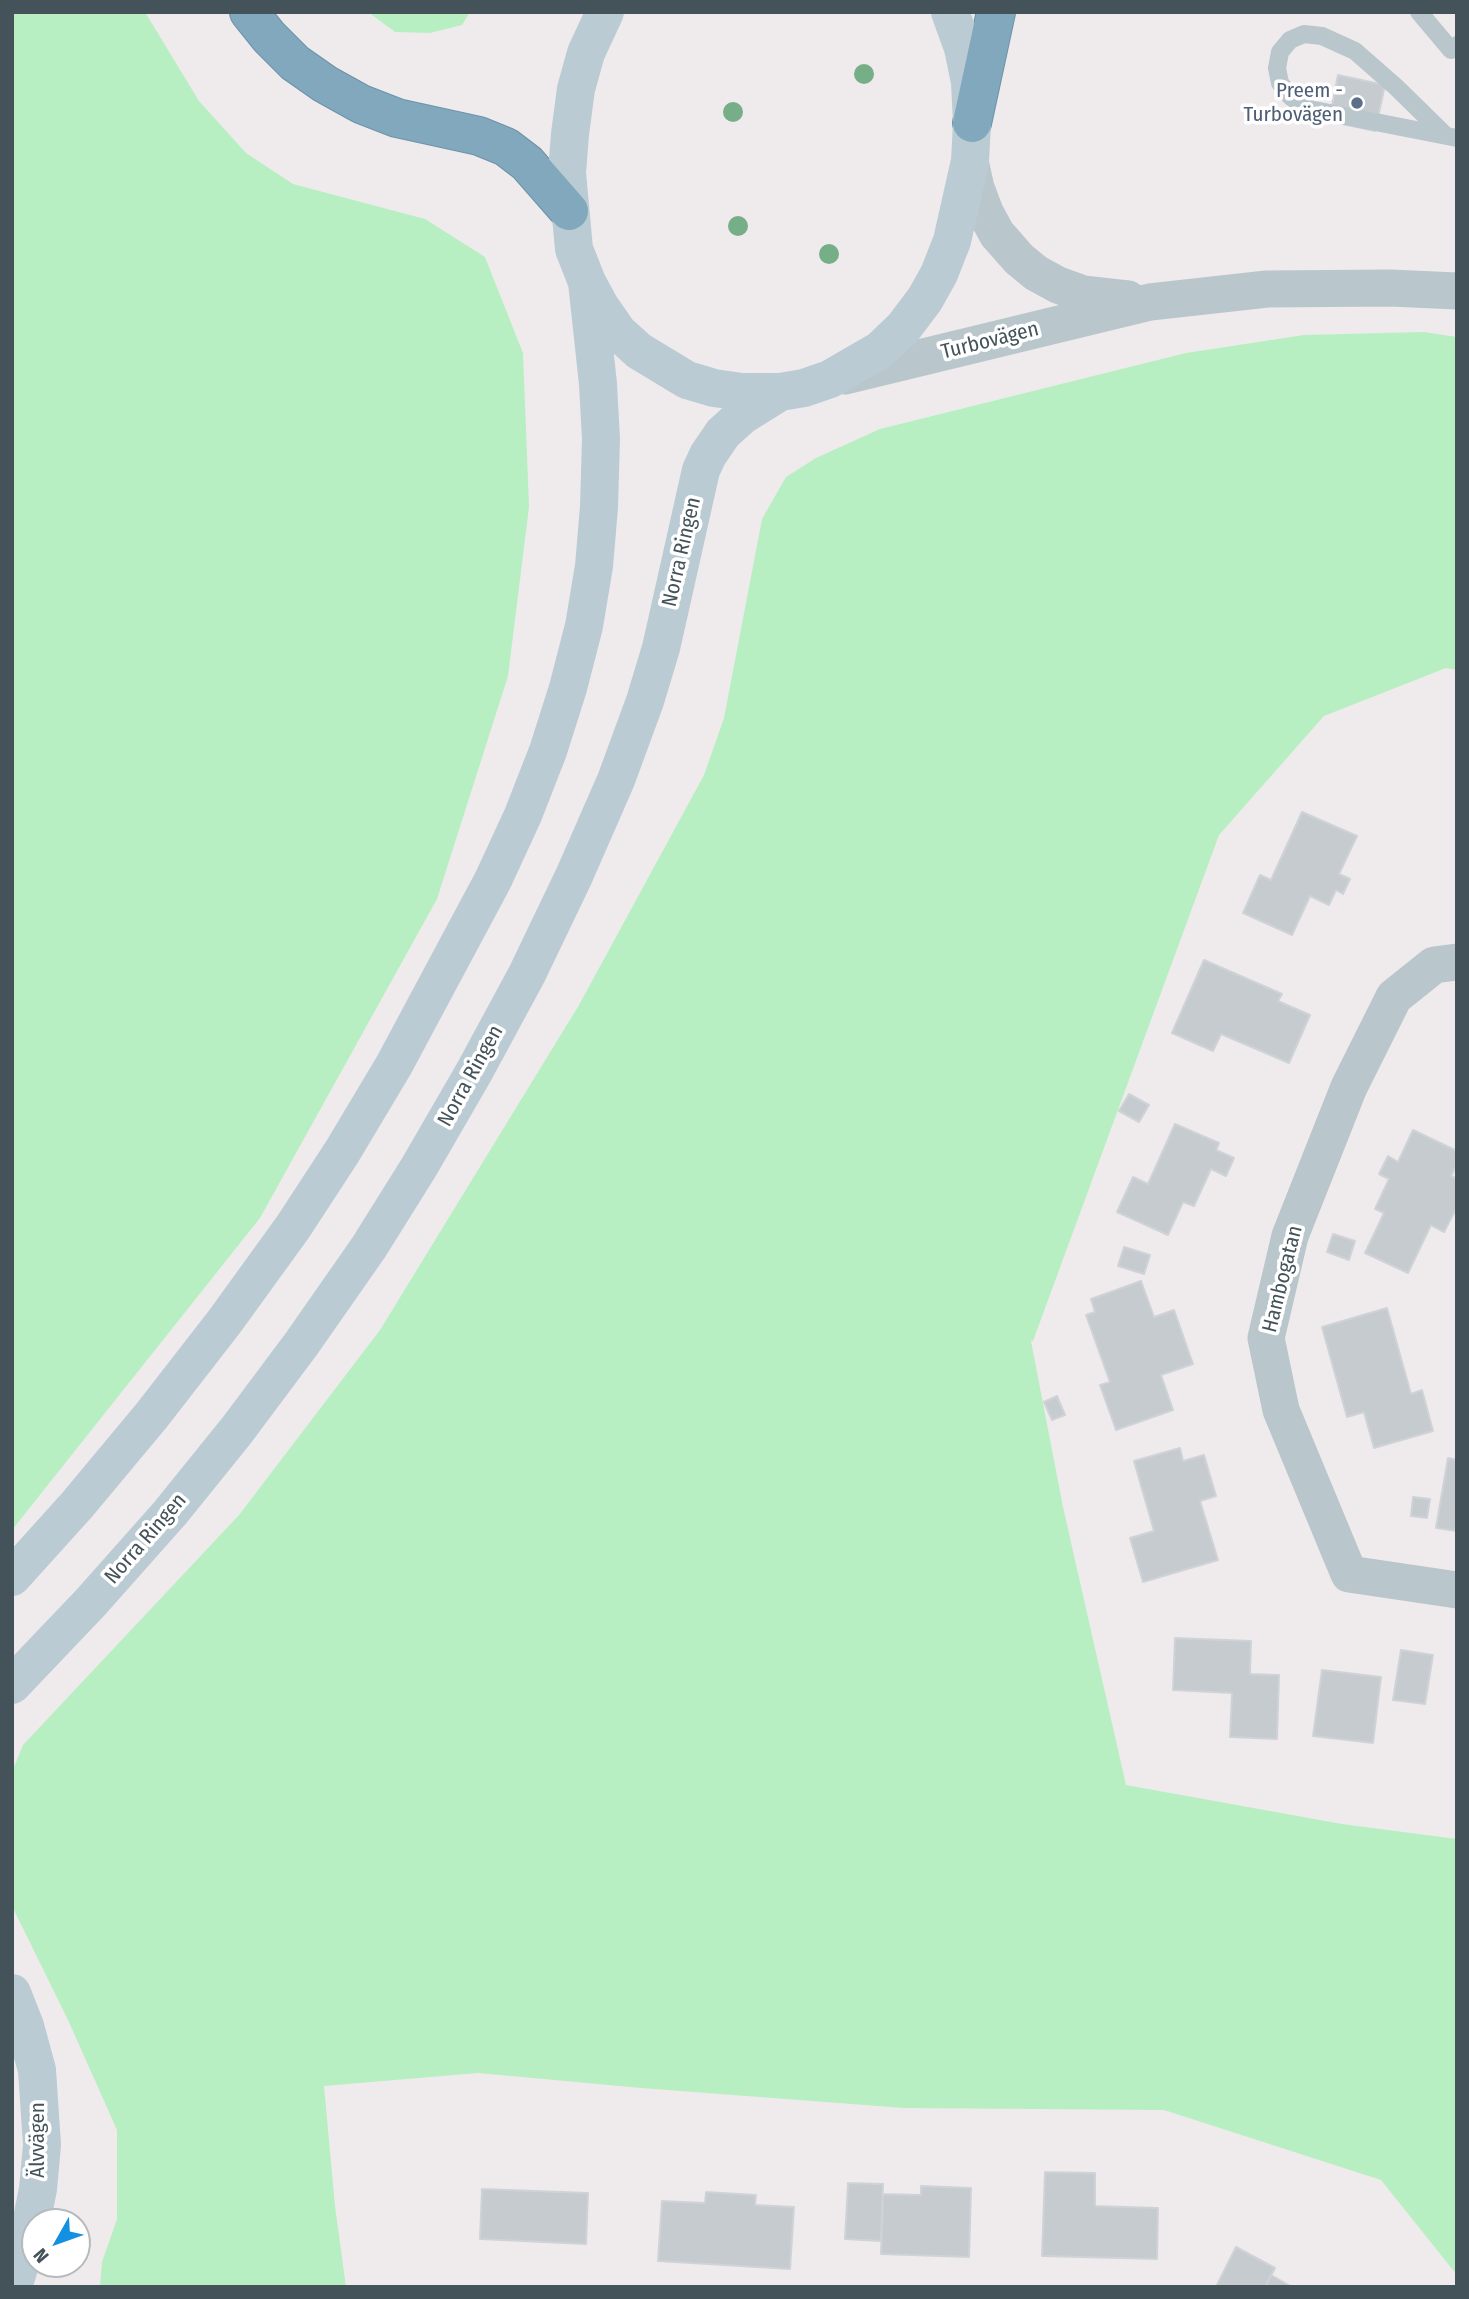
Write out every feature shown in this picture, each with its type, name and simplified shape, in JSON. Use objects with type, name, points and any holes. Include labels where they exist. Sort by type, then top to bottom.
[{"type":"highway","points":[[249,12],[268,37],[295,63],[361,104],[397,118],[480,136],[506,147],[527,163],[569,211]]},
{"type":"highway","points":[[972,122],[996,12]]},
{"type":"main road","points":[[604,12],[586,53],[576,89],[569,134],[567,173],[574,249],[600,306],[618,332],[639,351],[687,380],[742,392],[780,392],[804,388],[830,379],[880,350],[904,327],[939,274],[953,241],[970,161],[972,122],[968,70],[950,12]]},
{"type":"main road","points":[[12,1577],[77,1505],[152,1415],[225,1321],[300,1216],[394,1065],[493,880],[523,815],[548,751],[568,688],[584,626],[594,566],[601,439],[587,282]]},
{"type":"main road","name":"Norra Ringen","points":[[12,1685],[170,1513],[237,1430],[362,1258],[426,1155],[527,974],[616,780],[661,648],[701,470],[723,433],[743,415],[780,392]]},
{"type":"main road","name":"Älvvägen","points":[[12,1993],[25,2026],[37,2070],[42,2145],[38,2189],[28,2239],[13,2287]]},
{"type":"street","name":"Turbovägen","points":[[970,161],[985,212],[998,234],[1020,259],[1036,272],[1058,285],[1083,293],[1150,302]]},
{"type":"street","name":"Turbovägen","points":[[830,379],[1150,302],[1267,289],[1390,288],[1457,291]]},
{"type":"street","name":"Hambogatan","points":[[1457,961],[1434,965],[1394,997],[1349,1087],[1290,1236],[1266,1338],[1281,1410],[1349,1574],[1457,1590]]},
{"type":"lane","points":[[1419,12],[1451,50],[1457,45]]},
{"type":"lane","points":[[1304,34],[1322,36],[1355,51],[1450,136],[1304,108],[1280,83],[1277,68],[1280,52],[1290,40],[1304,34]]},
{"type":"green space","points":[[12,12],[145,12],[199,101],[246,153],[293,184],[425,219],[485,257],[523,353],[529,507],[508,676],[437,899],[260,1218],[12,1530]]},
{"type":"green space","points":[[368,12],[470,12],[462,25],[430,33],[395,32]]},
{"type":"green space","points":[[1424,332],[1457,337],[1457,670],[1446,668],[1324,716],[1219,835],[1031,1341],[1063,1507],[1126,1785],[1342,1824],[1457,1839],[1457,2275],[1381,2180],[1164,2110],[904,2108],[478,2073],[324,2086],[335,2206],[346,2287],[100,2287],[102,2262],[117,2219],[117,2130],[68,2020],[12,1906],[12,1772],[23,1745],[239,1515],[380,1330],[579,1005],[704,775],[724,718],[762,519],[786,477],[816,458],[880,429],[1186,353],[1304,335]]},
{"type":"building","name":"Preem - Turbovägen","points":[[1338,75],[1385,85],[1375,131],[1329,121]]},
{"type":"building","points":[[1302,812],[1357,836],[1339,874],[1350,879],[1343,894],[1336,890],[1329,905],[1310,896],[1292,935],[1243,913],[1260,875],[1271,880]]},
{"type":"building","points":[[1204,960],[1282,994],[1278,1001],[1310,1015],[1289,1063],[1221,1034],[1213,1051],[1172,1033]]},
{"type":"building","points":[[1129,1094],[1149,1105],[1139,1122],[1119,1111]]},
{"type":"building","points":[[1175,1124],[1219,1143],[1216,1150],[1234,1158],[1226,1176],[1211,1169],[1194,1206],[1183,1202],[1168,1235],[1117,1212],[1133,1177],[1148,1184]]},
{"type":"building","points":[[1413,1130],[1457,1151],[1457,1164],[1451,1176],[1457,1179],[1457,1207],[1444,1232],[1431,1225],[1408,1273],[1365,1253],[1384,1213],[1375,1209],[1389,1179],[1379,1174],[1388,1156],[1398,1162]]},
{"type":"building","points":[[1333,1234],[1355,1241],[1349,1260],[1327,1252]]},
{"type":"building","points":[[1124,1247],[1150,1255],[1144,1274],[1118,1266]]},
{"type":"building","points":[[1141,1281],[1154,1317],[1174,1310],[1193,1364],[1161,1375],[1173,1410],[1116,1430],[1100,1385],[1110,1382],[1086,1315],[1095,1312],[1091,1299]]},
{"type":"building","points":[[1387,1308],[1411,1394],[1422,1390],[1433,1431],[1374,1448],[1364,1412],[1347,1417],[1322,1327]]},
{"type":"building","points":[[1057,1396],[1065,1415],[1052,1420],[1044,1402]]},
{"type":"building","points":[[1180,1448],[1183,1461],[1204,1455],[1216,1496],[1200,1501],[1218,1560],[1143,1582],[1130,1538],[1154,1531],[1134,1461]]},
{"type":"building","points":[[1448,1458],[1457,1460],[1457,1531],[1436,1528]]},
{"type":"building","points":[[1413,1497],[1430,1499],[1427,1518],[1411,1516]]},
{"type":"building","points":[[1175,1638],[1251,1641],[1250,1674],[1279,1675],[1277,1739],[1230,1737],[1232,1693],[1173,1690]]},
{"type":"building","points":[[1401,1650],[1433,1655],[1425,1704],[1393,1700]]},
{"type":"building","points":[[1322,1670],[1381,1677],[1373,1743],[1313,1736]]},
{"type":"building","points":[[1045,2172],[1095,2173],[1095,2206],[1158,2208],[1157,2259],[1042,2256]]},
{"type":"building","points":[[848,2183],[883,2184],[881,2241],[845,2239]]},
{"type":"building","points":[[921,2186],[971,2188],[969,2257],[881,2254],[883,2194],[921,2195]]},
{"type":"building","points":[[482,2189],[588,2193],[586,2244],[480,2239]]},
{"type":"building","points":[[706,2192],[756,2195],[755,2205],[794,2207],[790,2269],[658,2261],[662,2201],[705,2203]]},
{"type":"building","points":[[1236,2247],[1275,2268],[1265,2287],[1216,2287]]},
{"type":"building","points":[[1271,2275],[1292,2287],[1265,2287]]},
{"type":"place","name":"Preem - Turbovägen","points":[[1357,103]]}]
